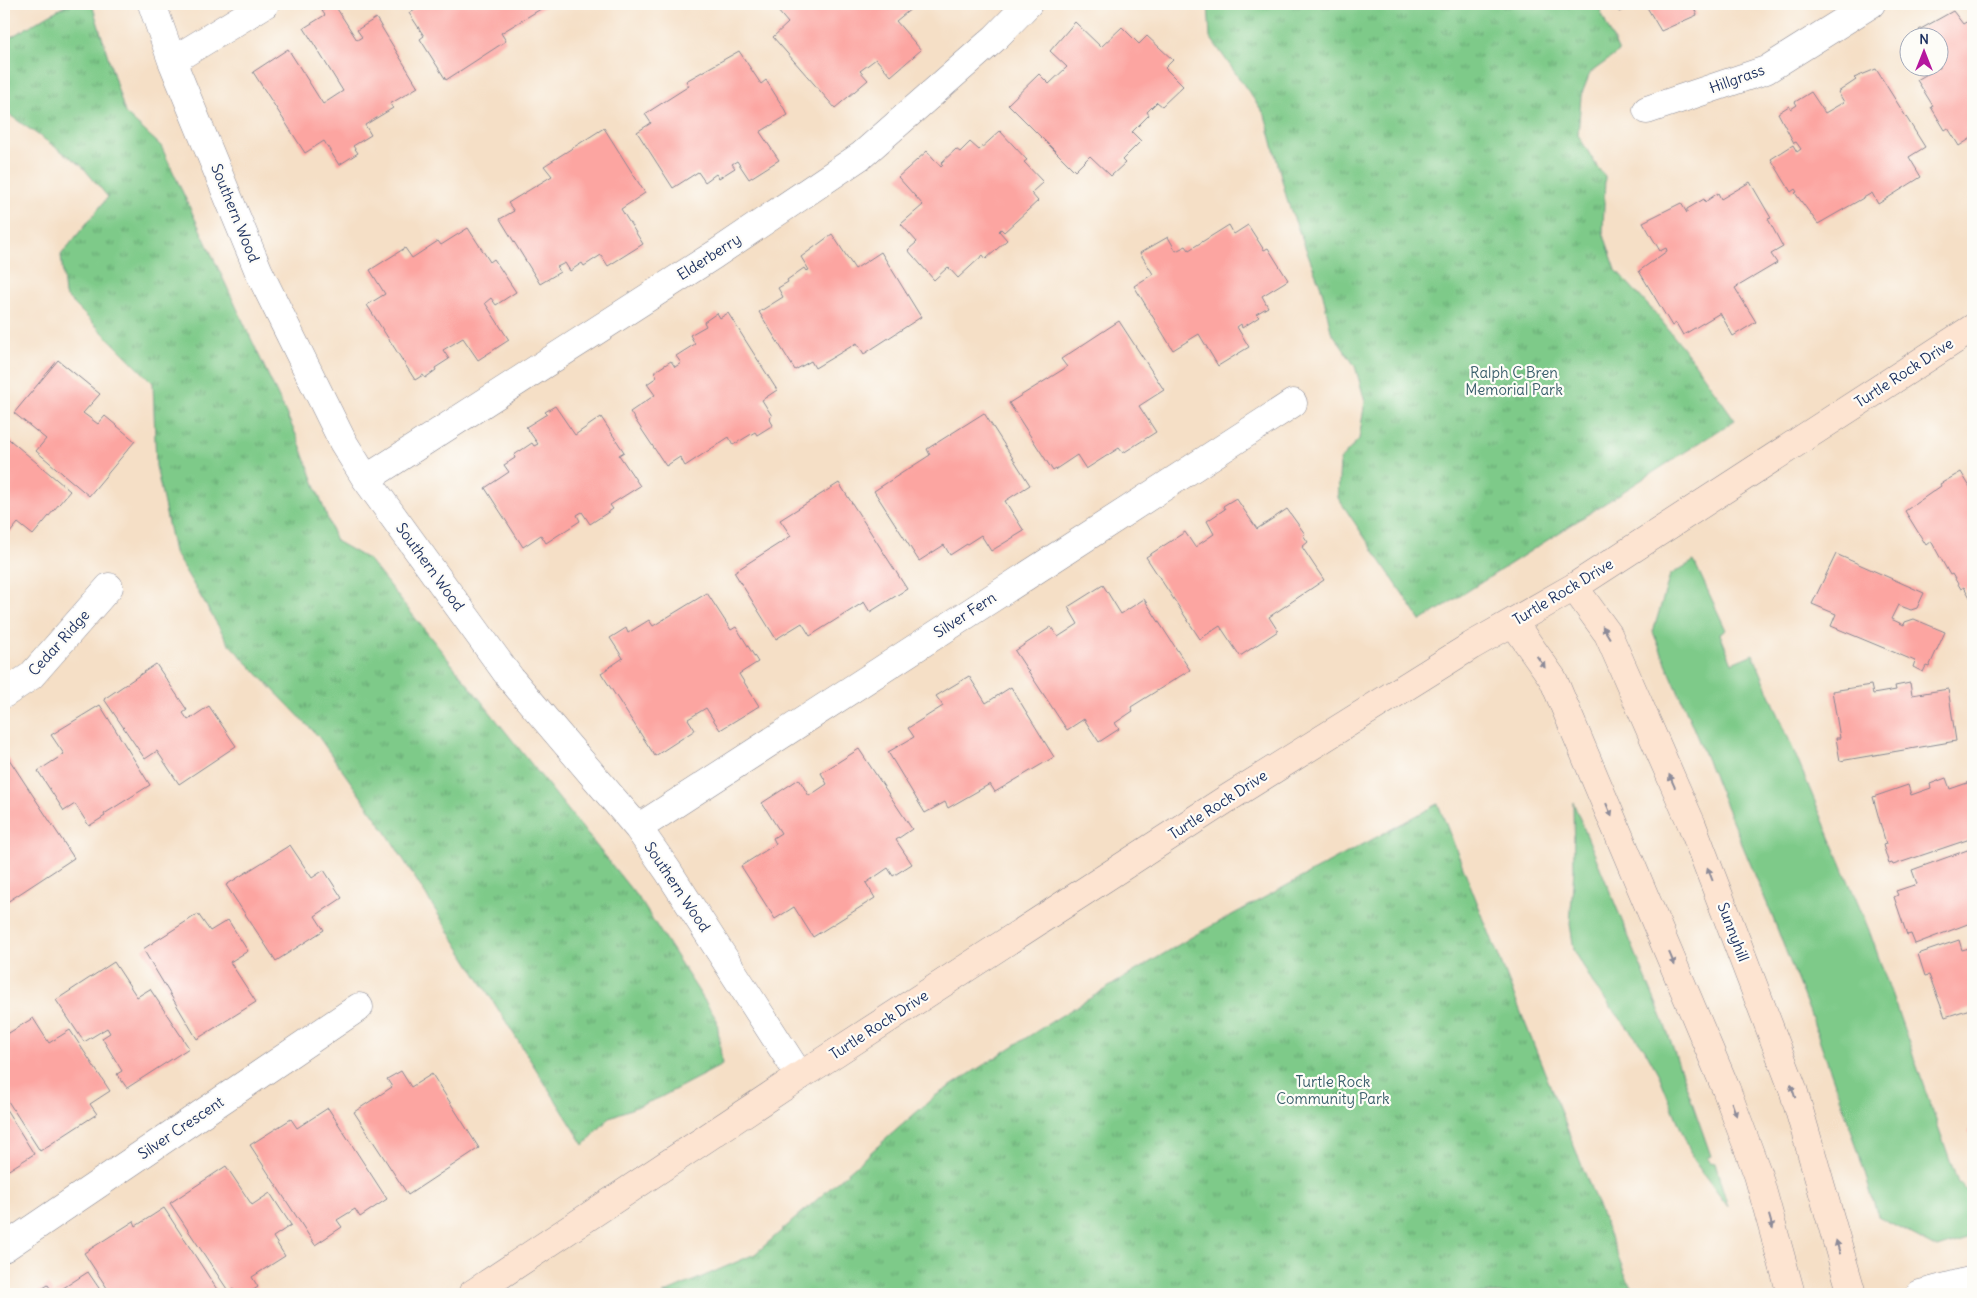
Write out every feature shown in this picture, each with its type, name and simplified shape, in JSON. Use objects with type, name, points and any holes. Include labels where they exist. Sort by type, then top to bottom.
[{"type":"street","name":"Southern Wood","points":[[152,4],[172,62],[259,272],[343,442],[366,479],[511,679],[638,828],[800,1076]]},
{"type":"street","points":[[172,62],[265,4]]},
{"type":"street","name":"Elderberry","points":[[366,479],[714,255],[862,155],[995,38],[1028,4]]},
{"type":"street","name":"Hillgrass","points":[[1647,110],[1766,70],[1871,4]]},
{"type":"street","name":"Turtle Rock Drive","points":[[472,1294],[800,1076],[1225,800],[1513,622],[1574,587],[1973,328]]},
{"type":"street","name":"Silver Fern","points":[[638,828],[1293,403]]},
{"type":"street","name":"Cedar Ridge","points":[[4,694],[31,676],[109,587]]},
{"type":"street","name":"Sunnyhill","points":[[1574,587],[1608,634],[1692,825],[1793,1089],[1852,1294]]},
{"type":"street","points":[[1513,622],[1553,679],[1726,1089],[1758,1175],[1791,1294]]},
{"type":"street","name":"Silver Crescent","points":[[4,1248],[359,1008]]},
{"type":"street","points":[[1920,1294],[1973,1280]]},
{"type":"green space","points":[[68,4],[92,4],[125,113],[161,146],[298,439],[336,541],[369,560],[642,903],[717,1020],[722,1065],[659,1098],[610,1117],[584,1145],[386,832],[318,736],[229,644],[174,552],[156,466],[153,383],[65,295],[61,255],[108,197],[81,165],[4,111],[4,41]]},
{"type":"green space","name":"Ralph C Bren Memorial Park","points":[[1208,4],[1597,4],[1619,52],[1590,73],[1581,96],[1578,135],[1605,176],[1603,232],[1616,270],[1656,314],[1694,362],[1735,420],[1421,621],[1338,498],[1340,460],[1359,439],[1365,401],[1355,366],[1331,331],[1322,290],[1288,203],[1265,115],[1210,37]]},
{"type":"green space","points":[[1694,561],[1726,630],[1720,634],[1732,663],[1753,654],[1869,930],[1958,1183],[1962,1184],[1964,1189],[1968,1188],[1973,1206],[1973,1237],[1938,1248],[1878,1216],[1854,1138],[1810,1013],[1771,913],[1653,632],[1670,575]]},
{"type":"green space","points":[[1573,802],[1663,1020],[1711,1156],[1707,1158],[1709,1162],[1715,1163],[1728,1207],[1694,1161],[1659,1075],[1644,1048],[1595,987],[1574,950],[1570,924],[1574,869]]},
{"type":"green space","name":"Turtle Rock Community Park","points":[[1438,804],[1627,1279],[1638,1294],[663,1294],[755,1254],[935,1096],[1059,1017],[1195,935]]},
{"type":"building","points":[[334,4],[357,40],[362,37],[357,30],[376,18],[418,87],[390,104],[393,108],[365,125],[371,135],[353,146],[358,153],[339,165],[324,141],[305,153],[253,72],[288,49],[323,104],[343,91],[304,28],[325,15],[322,11]]},
{"type":"building","points":[[422,4],[549,4],[501,33],[506,41],[446,80],[420,39],[424,36],[409,13]]},
{"type":"building","points":[[772,4],[917,4],[896,21],[921,50],[891,76],[876,59],[860,71],[868,80],[835,108],[773,37],[788,23]]},
{"type":"building","points":[[1615,4],[1637,4],[1619,12]]},
{"type":"building","points":[[1645,4],[1695,4],[1697,7],[1694,8],[1697,15],[1661,31]]},
{"type":"building","points":[[1953,11],[1963,24],[1973,18],[1973,137],[1959,146],[1948,128],[1945,130],[1917,80],[1920,78],[1950,78],[1950,28],[1923,28]]},
{"type":"building","points":[[1075,22],[1101,47],[1122,27],[1139,44],[1147,36],[1173,60],[1165,68],[1183,86],[1162,106],[1157,102],[1147,112],[1149,115],[1132,132],[1141,141],[1122,160],[1125,163],[1111,176],[1090,156],[1075,171],[1008,104],[1039,74],[1049,84],[1067,67],[1050,51]]},
{"type":"building","points":[[739,51],[761,84],[766,80],[788,115],[760,132],[779,160],[749,179],[737,161],[732,164],[735,168],[719,178],[716,174],[705,182],[698,172],[673,188],[637,132],[651,123],[645,114],[689,86],[686,81]]},
{"type":"building","points":[[1876,69],[1925,147],[1909,157],[1921,177],[1878,204],[1872,193],[1818,224],[1795,193],[1797,192],[1795,189],[1791,192],[1771,159],[1793,145],[1797,152],[1801,149],[1796,142],[1794,143],[1778,113],[1789,106],[1791,109],[1797,105],[1795,102],[1811,92],[1825,113],[1844,102],[1838,92],[1856,80],[1854,78]]},
{"type":"building","points":[[604,128],[645,193],[621,209],[643,244],[608,266],[601,255],[584,266],[582,263],[570,271],[565,263],[557,267],[560,272],[540,284],[500,219],[514,211],[508,203],[552,176],[544,166]]},
{"type":"building","points":[[1000,131],[1027,160],[1024,162],[1043,182],[1031,193],[1038,201],[1004,232],[1001,229],[999,231],[1007,240],[986,259],[983,255],[958,278],[948,267],[934,280],[908,250],[917,242],[901,224],[923,205],[898,177],[927,151],[941,167],[943,165],[941,163],[956,149],[960,152],[970,142],[979,150]]},
{"type":"building","points":[[1750,182],[1771,218],[1768,219],[1783,247],[1771,254],[1777,263],[1735,288],[1756,322],[1733,336],[1720,313],[1683,335],[1676,323],[1672,326],[1639,271],[1667,251],[1666,248],[1660,251],[1643,222],[1681,203],[1687,213],[1687,209],[1704,199],[1705,202],[1718,193],[1721,199]]},
{"type":"building","points":[[1229,225],[1234,234],[1248,225],[1264,250],[1268,248],[1288,280],[1262,296],[1268,307],[1256,314],[1259,317],[1242,328],[1241,324],[1237,327],[1249,347],[1218,366],[1199,334],[1173,350],[1134,286],[1153,274],[1140,253],[1168,237],[1176,251],[1186,246],[1189,250]]},
{"type":"building","points":[[468,228],[490,262],[494,259],[516,292],[496,305],[491,298],[485,303],[509,340],[478,360],[463,338],[443,350],[449,359],[435,368],[436,370],[425,378],[423,375],[415,380],[367,305],[385,294],[370,270],[405,248],[412,258],[438,241],[441,245]]},
{"type":"building","points":[[832,234],[855,269],[881,252],[921,317],[864,354],[857,343],[815,368],[811,361],[795,370],[759,312],[783,297],[778,288],[788,282],[787,280],[804,268],[806,271],[809,270],[801,257]]},
{"type":"building","points":[[717,313],[720,318],[728,313],[777,390],[762,400],[772,416],[769,418],[773,425],[757,435],[755,432],[733,445],[729,437],[685,466],[680,457],[666,466],[630,412],[655,395],[647,384],[657,377],[654,372],[671,361],[675,367],[681,363],[676,356],[695,344],[690,335],[706,326],[704,322]]},
{"type":"building","points":[[1119,321],[1164,390],[1139,406],[1156,432],[1123,453],[1119,448],[1086,469],[1077,455],[1053,471],[1009,403],[1067,367],[1061,359]]},
{"type":"building","points":[[58,360],[100,394],[83,413],[98,424],[105,416],[135,441],[89,496],[36,451],[46,439],[14,413]]},
{"type":"building","points":[[555,406],[575,435],[601,417],[624,452],[619,455],[640,486],[610,505],[613,509],[590,524],[582,512],[577,515],[580,521],[546,543],[541,535],[523,547],[485,488],[509,472],[504,465],[515,458],[514,455],[532,443],[534,446],[538,444],[526,427],[547,414],[545,412]]},
{"type":"building","points":[[984,413],[1030,485],[1005,501],[1024,531],[991,551],[981,535],[950,555],[944,545],[919,561],[874,491],[930,455],[927,449]]},
{"type":"building","points":[[4,435],[70,491],[33,535],[18,523],[4,540]]},
{"type":"building","points":[[1961,472],[1973,492],[1973,598],[1971,599],[1964,587],[1961,589],[1952,574],[1950,575],[1931,541],[1926,545],[1905,511],[1941,486],[1940,484]]},
{"type":"building","points":[[839,483],[907,589],[870,612],[864,602],[810,636],[802,623],[776,639],[734,572],[791,536],[780,520]]},
{"type":"building","points":[[1236,498],[1257,529],[1287,509],[1305,534],[1303,535],[1308,542],[1302,547],[1324,580],[1269,617],[1278,631],[1240,656],[1220,626],[1200,639],[1146,557],[1185,532],[1195,547],[1214,534],[1207,521],[1225,509],[1223,506]]},
{"type":"building","points":[[1836,554],[1924,593],[1917,608],[1911,610],[1898,605],[1891,619],[1904,625],[1905,622],[1914,619],[1945,632],[1929,667],[1926,666],[1923,672],[1913,667],[1915,661],[1831,626],[1836,614],[1812,604]]},
{"type":"building","points":[[1103,585],[1121,614],[1144,599],[1190,670],[1131,707],[1133,711],[1115,723],[1119,729],[1099,742],[1084,719],[1067,730],[1015,651],[1051,627],[1058,637],[1078,624],[1068,607]]},
{"type":"building","points":[[707,593],[731,630],[736,627],[758,662],[739,674],[759,706],[720,730],[706,708],[688,719],[695,730],[655,756],[601,673],[623,658],[610,638],[626,628],[628,633],[649,620],[653,626]]},
{"type":"building","points":[[156,664],[187,710],[183,713],[188,720],[209,706],[236,746],[179,784],[157,751],[145,759],[104,699]]},
{"type":"building","points":[[969,676],[986,703],[1011,687],[1054,757],[995,792],[990,784],[948,808],[945,802],[925,813],[888,752],[914,737],[908,728],[943,706],[936,696]]},
{"type":"building","points":[[1910,683],[1912,695],[1948,689],[1956,741],[1840,761],[1836,738],[1840,738],[1832,691],[1871,685],[1873,694],[1896,690],[1895,686]]},
{"type":"building","points":[[100,705],[150,785],[104,814],[105,816],[89,826],[75,804],[64,811],[38,771],[64,754],[51,735]]},
{"type":"building","points":[[859,749],[912,829],[896,840],[912,864],[893,876],[888,868],[866,883],[875,898],[813,937],[794,907],[775,919],[741,866],[776,844],[773,838],[781,833],[762,803],[799,779],[809,796],[827,784],[821,773]]},
{"type":"building","points":[[7,756],[74,858],[4,904],[4,758]]},
{"type":"building","points":[[1946,778],[1950,789],[1973,781],[1973,838],[1893,865],[1892,863],[1889,864],[1883,845],[1886,844],[1873,797],[1908,785],[1911,795],[1931,788],[1930,784]]},
{"type":"building","points":[[290,845],[312,878],[324,870],[342,898],[315,916],[324,930],[276,961],[226,885]]},
{"type":"building","points":[[1973,848],[1973,922],[1915,944],[1911,934],[1907,935],[1894,897],[1898,895],[1896,891],[1917,884],[1912,870]]},
{"type":"building","points":[[198,914],[210,931],[228,920],[248,951],[230,962],[256,1002],[197,1039],[143,949]]},
{"type":"building","points":[[1959,940],[1962,950],[1973,947],[1973,1008],[1945,1017],[1929,975],[1925,976],[1918,954]]},
{"type":"building","points":[[114,962],[137,997],[150,989],[189,1048],[127,1088],[117,1074],[122,1071],[102,1038],[110,1033],[107,1028],[84,1042],[56,1000]]},
{"type":"building","points":[[33,1018],[49,1043],[70,1030],[110,1091],[90,1104],[97,1114],[40,1151],[6,1098],[8,1096],[4,1090],[4,1036]]},
{"type":"building","points":[[401,1071],[411,1087],[432,1074],[479,1148],[408,1195],[354,1112],[392,1087],[387,1079]]},
{"type":"building","points":[[4,1106],[34,1154],[4,1173]]},
{"type":"building","points":[[328,1108],[387,1199],[360,1217],[355,1209],[337,1220],[342,1227],[315,1245],[250,1145],[291,1119],[297,1128]]},
{"type":"building","points":[[1973,1122],[1973,1135],[1968,1132]]},
{"type":"building","points":[[226,1166],[252,1205],[270,1193],[291,1225],[273,1237],[285,1256],[252,1277],[258,1287],[247,1294],[237,1294],[233,1289],[229,1292],[170,1203]]},
{"type":"building","points":[[164,1208],[220,1294],[111,1294],[84,1253],[134,1221],[136,1226]]},
{"type":"building","points":[[88,1272],[103,1294],[54,1294]]},
{"type":"building","points":[[48,1285],[54,1294],[34,1294]]}]
